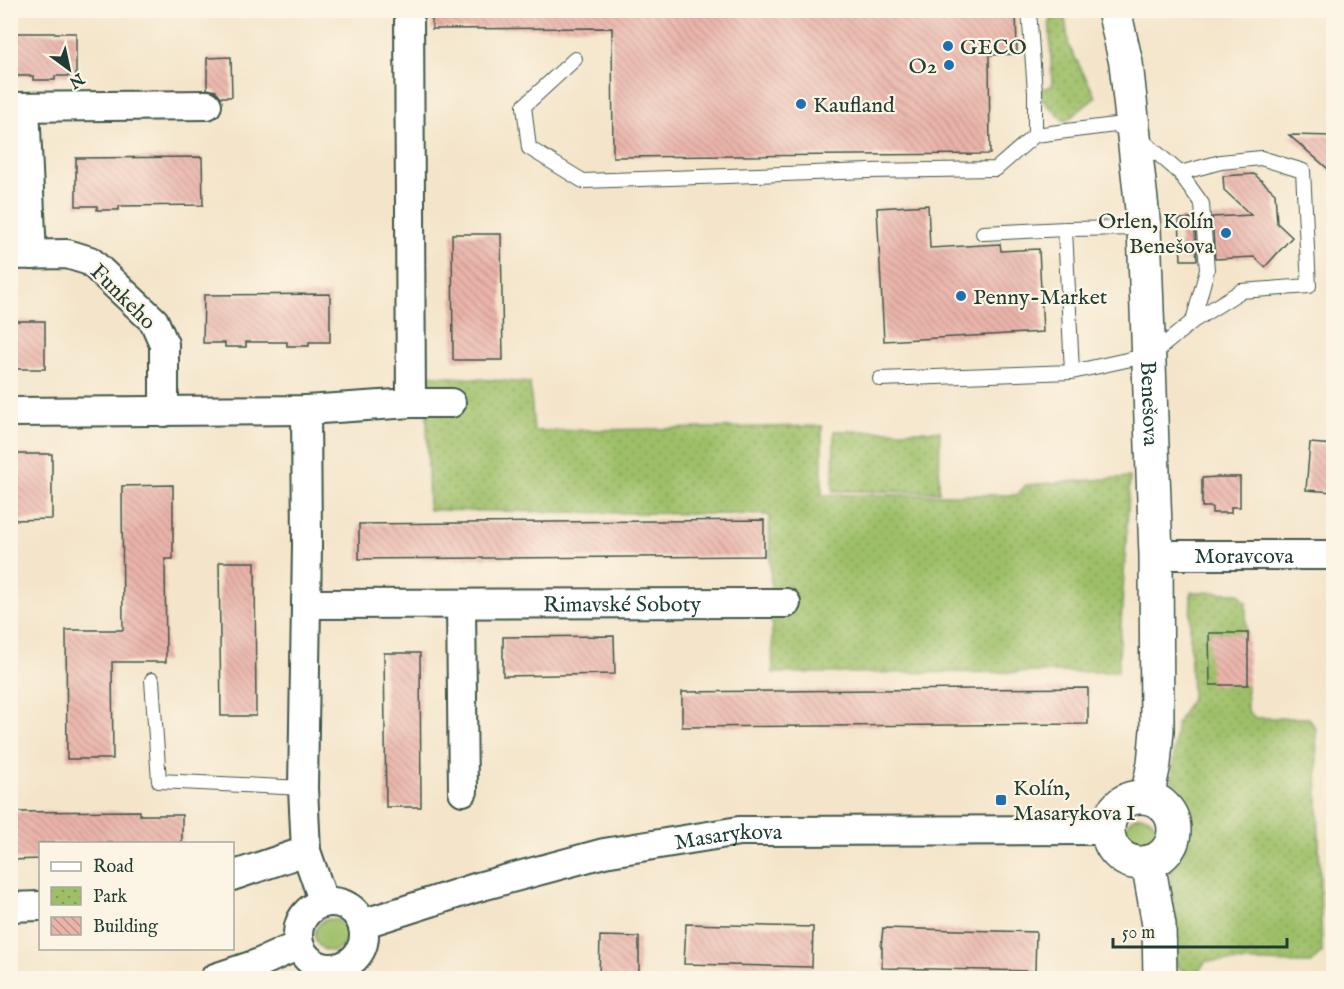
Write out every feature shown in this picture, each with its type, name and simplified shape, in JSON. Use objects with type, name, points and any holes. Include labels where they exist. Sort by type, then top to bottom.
[{"type":"street","points":[[409,10],[411,403]]},
{"type":"street","name":"Benešova","points":[[1114,10],[1126,63],[1144,228],[1156,555],[1157,730],[1155,756],[1147,797]]},
{"type":"street","points":[[21,255],[18,107],[207,105]]},
{"type":"street","name":"Funkeho","points":[[21,255],[67,254],[90,261],[154,321],[164,344],[164,412]]},
{"type":"street","points":[[10,412],[306,410],[411,403],[451,403]]},
{"type":"street","points":[[306,410],[303,788],[306,851],[324,903]]},
{"type":"street","name":"Moravcova","points":[[1156,555],[1334,555]]},
{"type":"street","name":"Rimavské Soboty","points":[[306,604],[786,603]]},
{"type":"street","points":[[461,604],[463,791]]},
{"type":"street","points":[[1147,797],[1163,805],[1169,812],[1174,829],[1173,838],[1164,854],[1157,859],[1148,862],[1129,861],[1120,856],[1109,840],[1109,821],[1120,805],[1128,800],[1147,797]]},
{"type":"street","name":"Masarykova","points":[[362,924],[478,887],[604,853],[739,831],[1108,830]]},
{"type":"street","points":[[234,875],[306,851]]},
{"type":"street","points":[[1148,862],[1159,925],[1160,978]]},
{"type":"street","points":[[324,903],[343,904],[357,916],[362,924],[362,944],[358,954],[343,972],[312,962],[299,945],[300,923],[305,914],[324,903]]},
{"type":"street","points":[[10,907],[39,906]]},
{"type":"street","points":[[215,978],[257,964],[299,945]]},
{"type":"lane","points":[[1029,10],[1035,92],[1035,135]]},
{"type":"lane","points":[[575,59],[524,106],[530,147],[583,181],[996,169],[1035,135],[1115,125],[1134,133],[1180,173],[1202,204],[1206,270],[1193,321]]},
{"type":"lane","points":[[880,379],[1072,372],[1149,357],[1193,321],[1241,291],[1309,286],[1303,171],[1261,158],[1221,162],[1180,173]]},
{"type":"lane","points":[[983,233],[1144,228]]},
{"type":"lane","points":[[1065,229],[1072,372]]},
{"type":"lane","points":[[152,680],[159,781],[303,788]]},
{"type":"green space","points":[[1049,11],[1064,11],[1069,46],[1096,97],[1065,122],[1035,92],[1052,86]]},
{"type":"green space","points":[[426,375],[530,383],[534,431],[822,426],[822,495],[1017,495],[1026,485],[1130,477],[1118,672],[773,673],[769,515],[429,510]]},
{"type":"green space","points":[[834,431],[940,431],[939,492],[833,491]]},
{"type":"green space","points":[[1191,592],[1238,593],[1246,602],[1247,711],[1256,718],[1309,718],[1316,729],[1322,953],[1310,963],[1206,961],[1194,977],[1176,966],[1175,918],[1170,878],[1172,865],[1183,849],[1186,832],[1172,782],[1176,725],[1192,697]]},
{"type":"green space","points":[[1141,816],[1152,820],[1156,831],[1152,842],[1141,846],[1130,842],[1126,831],[1130,820]]},
{"type":"green space","points":[[331,919],[342,924],[347,935],[342,946],[331,951],[320,946],[315,935],[320,924]]},
{"type":"building","name":"Kaufland","points":[[432,10],[1016,10],[1017,54],[989,55],[990,154],[613,157],[612,28],[432,29]]},
{"type":"building","points":[[10,33],[76,33],[76,76],[55,76],[55,80],[33,80],[33,76],[10,76]]},
{"type":"building","points":[[231,57],[232,97],[221,97],[216,91],[207,89],[207,58]]},
{"type":"building","points":[[1289,135],[1334,136],[1334,174]]},
{"type":"building","points":[[202,157],[203,205],[119,206],[119,210],[97,210],[97,206],[76,206],[76,158]]},
{"type":"building","points":[[1254,174],[1275,193],[1277,223],[1292,237],[1265,267],[1254,257],[1215,259],[1212,217],[1251,215],[1224,190],[1223,176]]},
{"type":"building","name":"Penny-Market","points":[[928,205],[930,248],[1000,244],[1001,251],[1039,249],[1043,332],[884,341],[877,208]]},
{"type":"building","points":[[1194,218],[1197,260],[1181,260],[1179,219]]},
{"type":"building","points":[[452,234],[501,234],[503,360],[453,360]]},
{"type":"building","points":[[330,294],[330,342],[309,342],[309,346],[287,346],[287,342],[246,342],[246,347],[225,347],[225,343],[203,343],[204,295]]},
{"type":"building","points":[[10,321],[45,321],[45,369],[10,369]]},
{"type":"building","points":[[1310,443],[1334,445],[1334,492],[1306,490]]},
{"type":"building","points":[[12,454],[52,454],[52,519],[12,520]]},
{"type":"building","points":[[1240,477],[1240,507],[1231,507],[1231,513],[1212,513],[1212,507],[1202,507],[1202,478]]},
{"type":"building","points":[[173,485],[173,559],[165,559],[166,662],[112,662],[113,759],[67,759],[66,630],[123,630],[122,486]]},
{"type":"building","points":[[764,520],[764,556],[359,559],[359,524]]},
{"type":"building","points":[[219,562],[255,562],[256,716],[221,716]]},
{"type":"building","points":[[1209,633],[1248,633],[1248,685],[1210,685]]},
{"type":"building","points":[[614,636],[615,674],[503,676],[503,637]]},
{"type":"building","points":[[384,653],[420,653],[421,807],[386,807]]},
{"type":"building","points":[[1088,688],[1088,724],[682,727],[682,692]]},
{"type":"building","points":[[140,811],[140,815],[182,815],[182,842],[39,842],[39,859],[10,860],[10,812]]},
{"type":"building","points":[[686,924],[813,927],[812,967],[684,964]]},
{"type":"building","points":[[883,928],[1036,932],[1035,971],[882,968]]},
{"type":"building","points":[[600,936],[639,937],[639,978],[599,978]]},
{"type":"place","name":"GECO","points":[[948,46]]},
{"type":"place","name":"O2","points":[[949,65]]},
{"type":"place","name":"Kaufland","points":[[801,104]]},
{"type":"place","name":"Orlen, Kolín Benešova","points":[[1226,233]]},
{"type":"place","name":"Penny-Market","points":[[961,296]]},
{"type":"place","name":"Kolín, Masarykova I","points":[[1001,800]]}]
